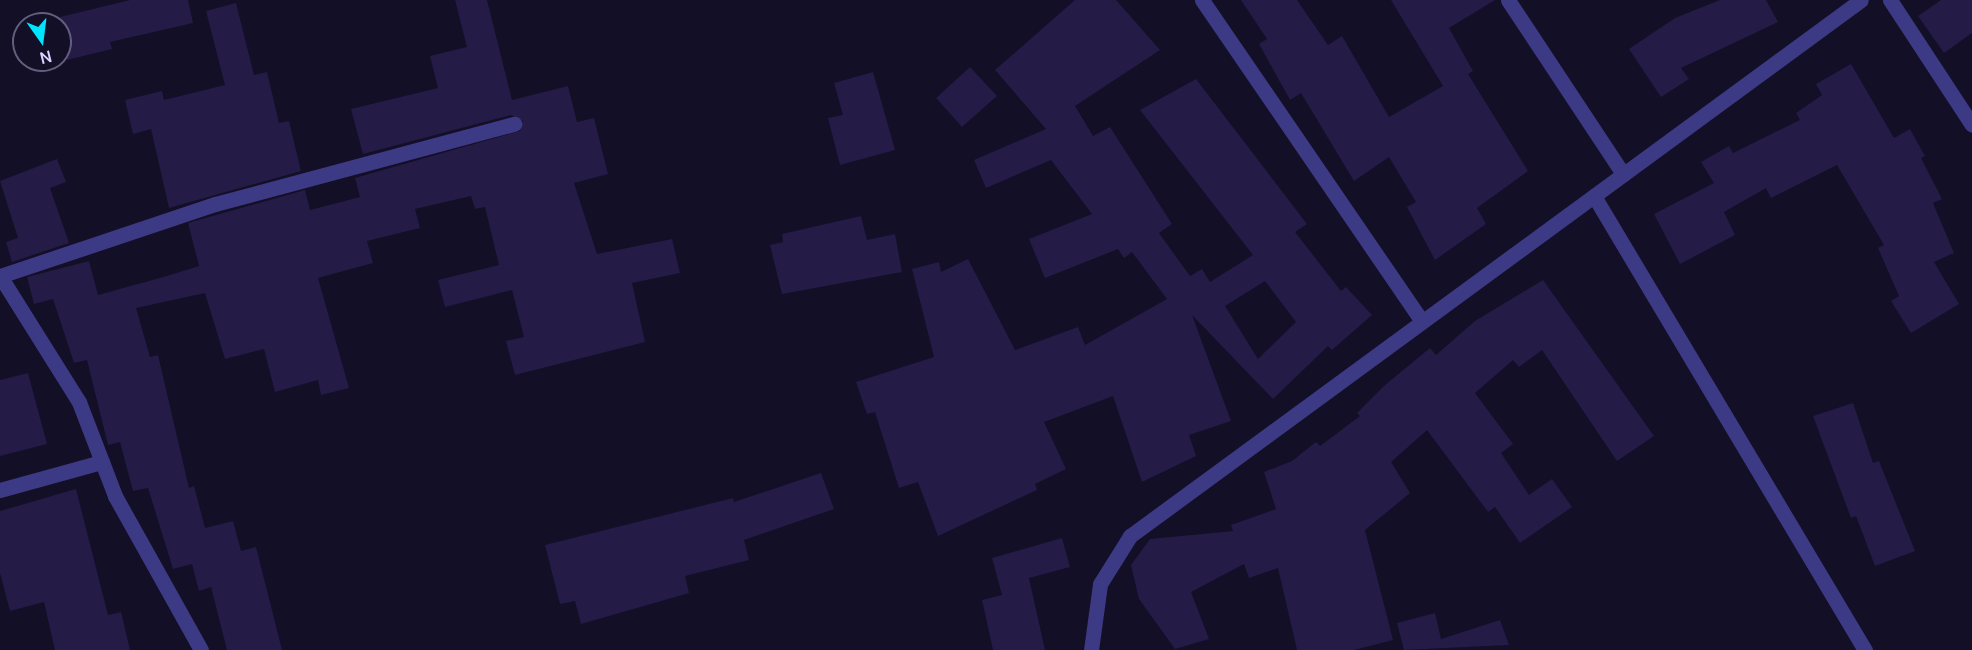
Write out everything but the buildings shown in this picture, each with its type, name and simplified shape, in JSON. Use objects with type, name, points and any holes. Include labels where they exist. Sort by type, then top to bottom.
[{"type":"street","points":[[1202,0],[1422,321]]},
{"type":"street","points":[[1508,0],[1623,174]]},
{"type":"street","points":[[1091,650],[1100,584],[1130,536],[1861,0]]},
{"type":"street","points":[[1890,0],[1972,125]]},
{"type":"street","points":[[201,650],[102,462],[79,402],[0,276],[226,200],[513,124]]},
{"type":"street","points":[[1594,196],[1865,650]]},
{"type":"street","points":[[0,490],[102,462]]}]
